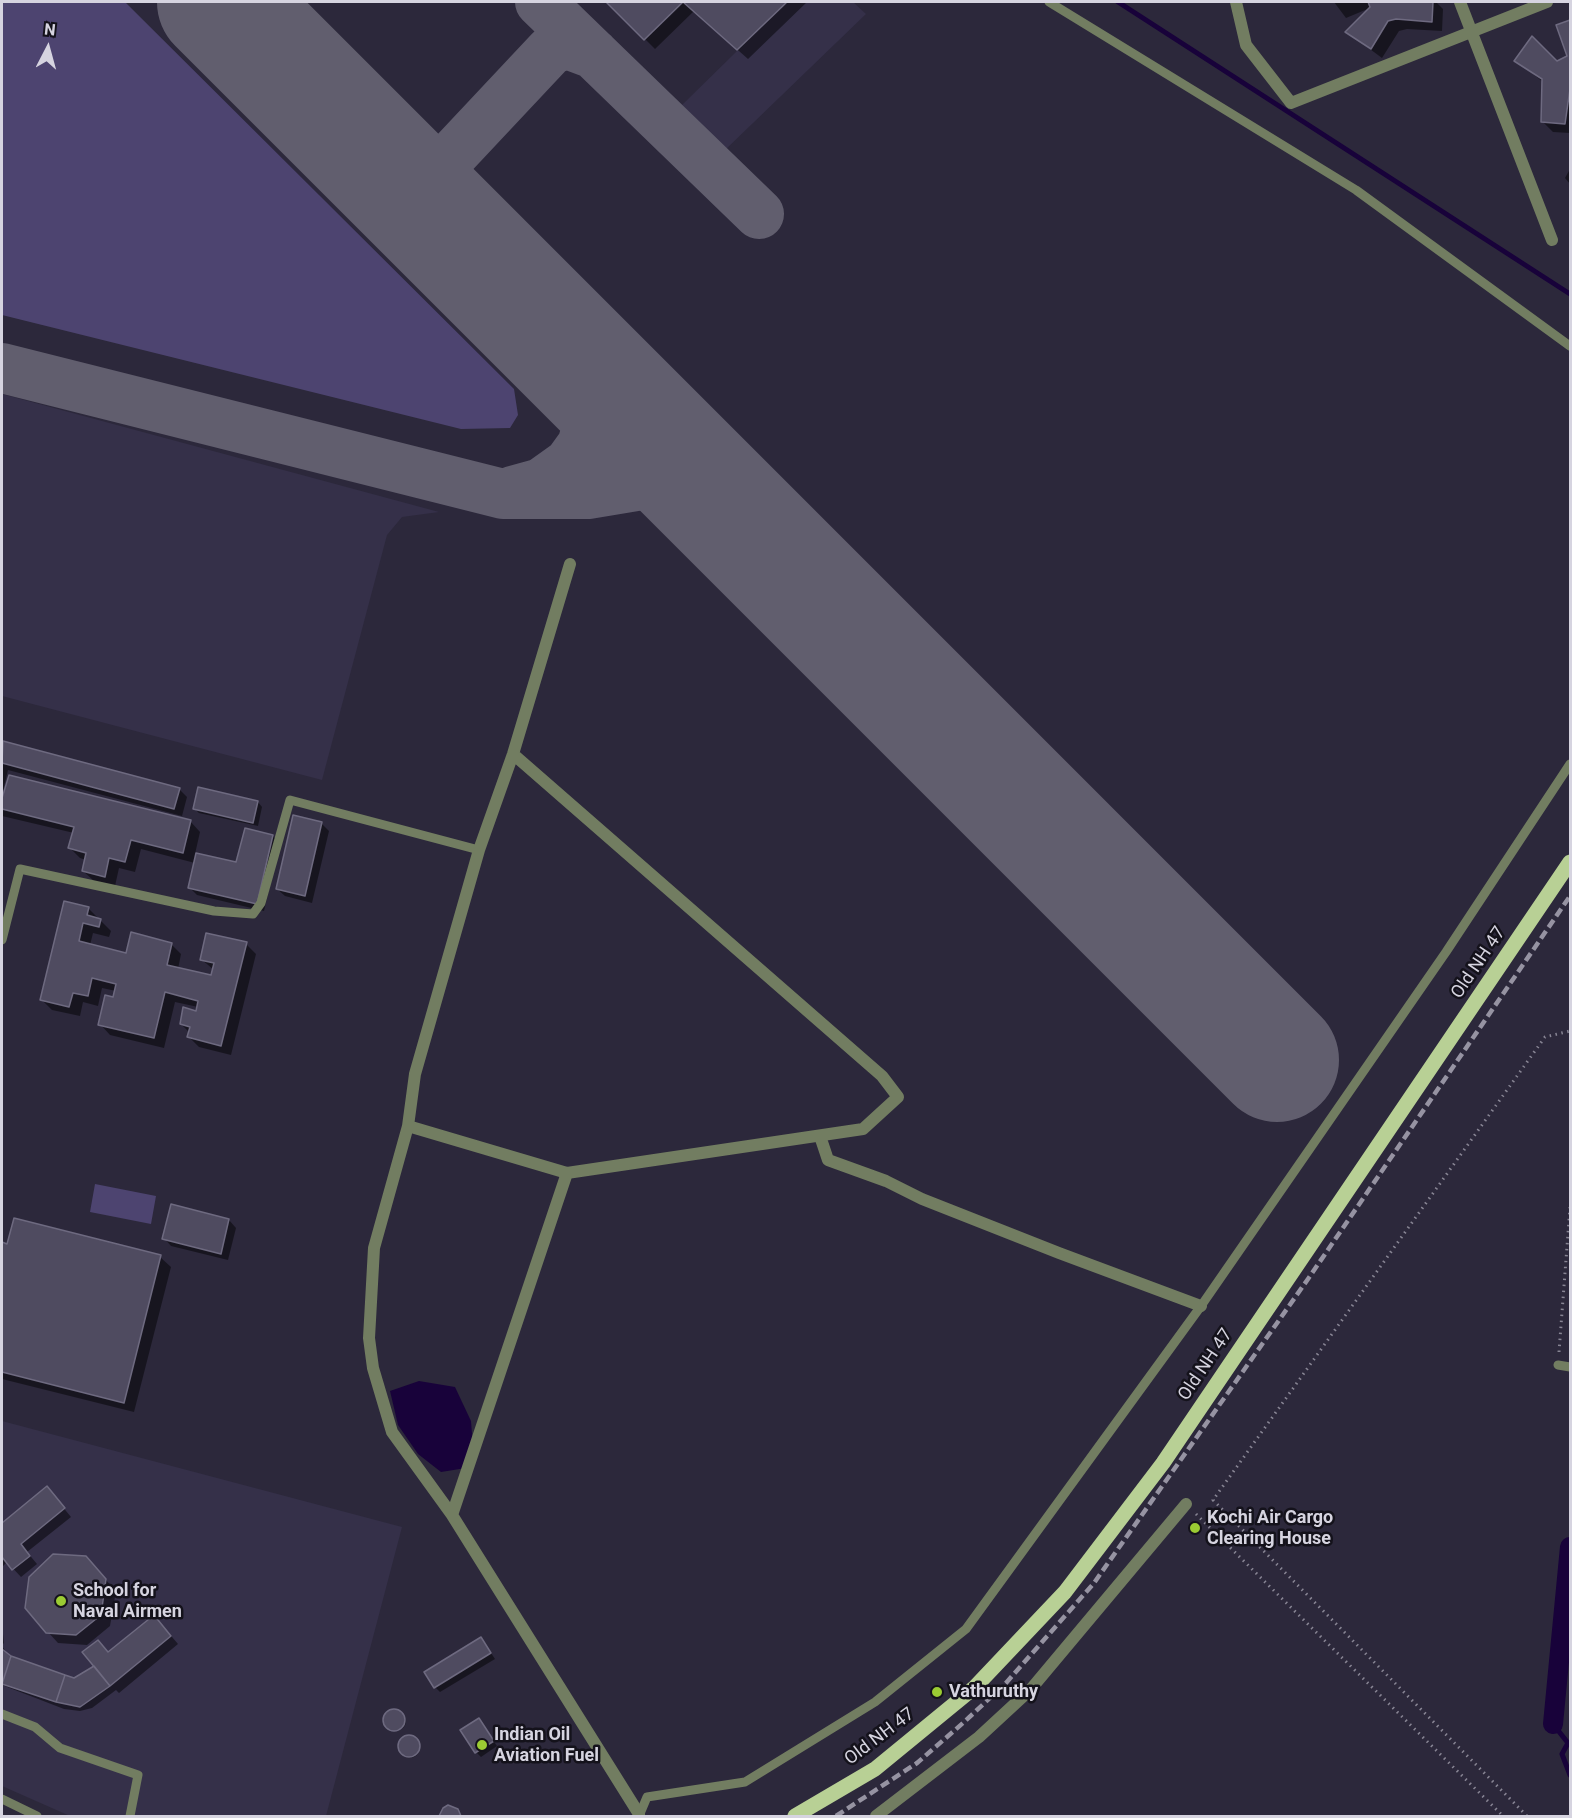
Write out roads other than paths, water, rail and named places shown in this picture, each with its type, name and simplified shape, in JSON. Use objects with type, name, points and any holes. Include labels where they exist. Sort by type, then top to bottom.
[{"type":"main road","name":"Old NH 47","points":[[795,1816],[875,1769],[975,1687],[1065,1592],[1164,1463],[1570,862]]},
{"type":"street","points":[[1236,2],[1246,45],[1291,103],[1547,2]]},
{"type":"street","points":[[1460,2],[1552,240]]},
{"type":"street","points":[[570,564],[513,754],[480,850],[415,1074],[408,1126],[374,1248],[369,1338],[373,1368],[392,1432],[452,1515],[639,1815]]},
{"type":"street","points":[[408,1126],[567,1173],[863,1129],[898,1097],[882,1076],[513,754]]},
{"type":"street","points":[[820,1136],[828,1160],[886,1181],[922,1199],[1059,1253],[1201,1306]]},
{"type":"street","points":[[452,1515],[567,1173]]},
{"type":"street","points":[[876,1816],[979,1737],[1031,1689],[1186,1504]]},
{"type":"lane","points":[[1049,2],[1356,190],[1570,346]]},
{"type":"lane","points":[[639,1815],[647,1797],[745,1782],[875,1702],[966,1629],[1201,1306],[1439,962],[1570,764]]},
{"type":"lane","points":[[2,940],[20,869],[214,911],[253,914],[261,903],[290,800],[480,850]]},
{"type":"lane","points":[[1558,1365],[1570,1366]]},
{"type":"lane","points":[[2,1714],[35,1727],[60,1748],[138,1775],[130,1816]]},
{"type":"lane","points":[[2,1799],[38,1816]]},
{"type":"waterway","points":[[1118,2],[1570,294]]},
{"type":"waterway","points":[[1553,1724],[1570,1547]]},
{"type":"waterway","points":[[1553,1724],[1568,1743],[1562,1754],[1570,1775]]},
{"type":"railway","points":[[836,1816],[917,1763],[963,1723],[1006,1683],[1094,1583],[1308,1279],[1570,896]]},
{"type":"place","name":"Kochi Air Cargo Clearing House","points":[[1195,1528]]},
{"type":"place","name":"School for Naval Airmen","points":[[61,1601]]},
{"type":"place","name":"Vathuruthy","points":[[937,1692]]},
{"type":"place","name":"Indian Oil Aviation Fuel","points":[[482,1745]]}]
